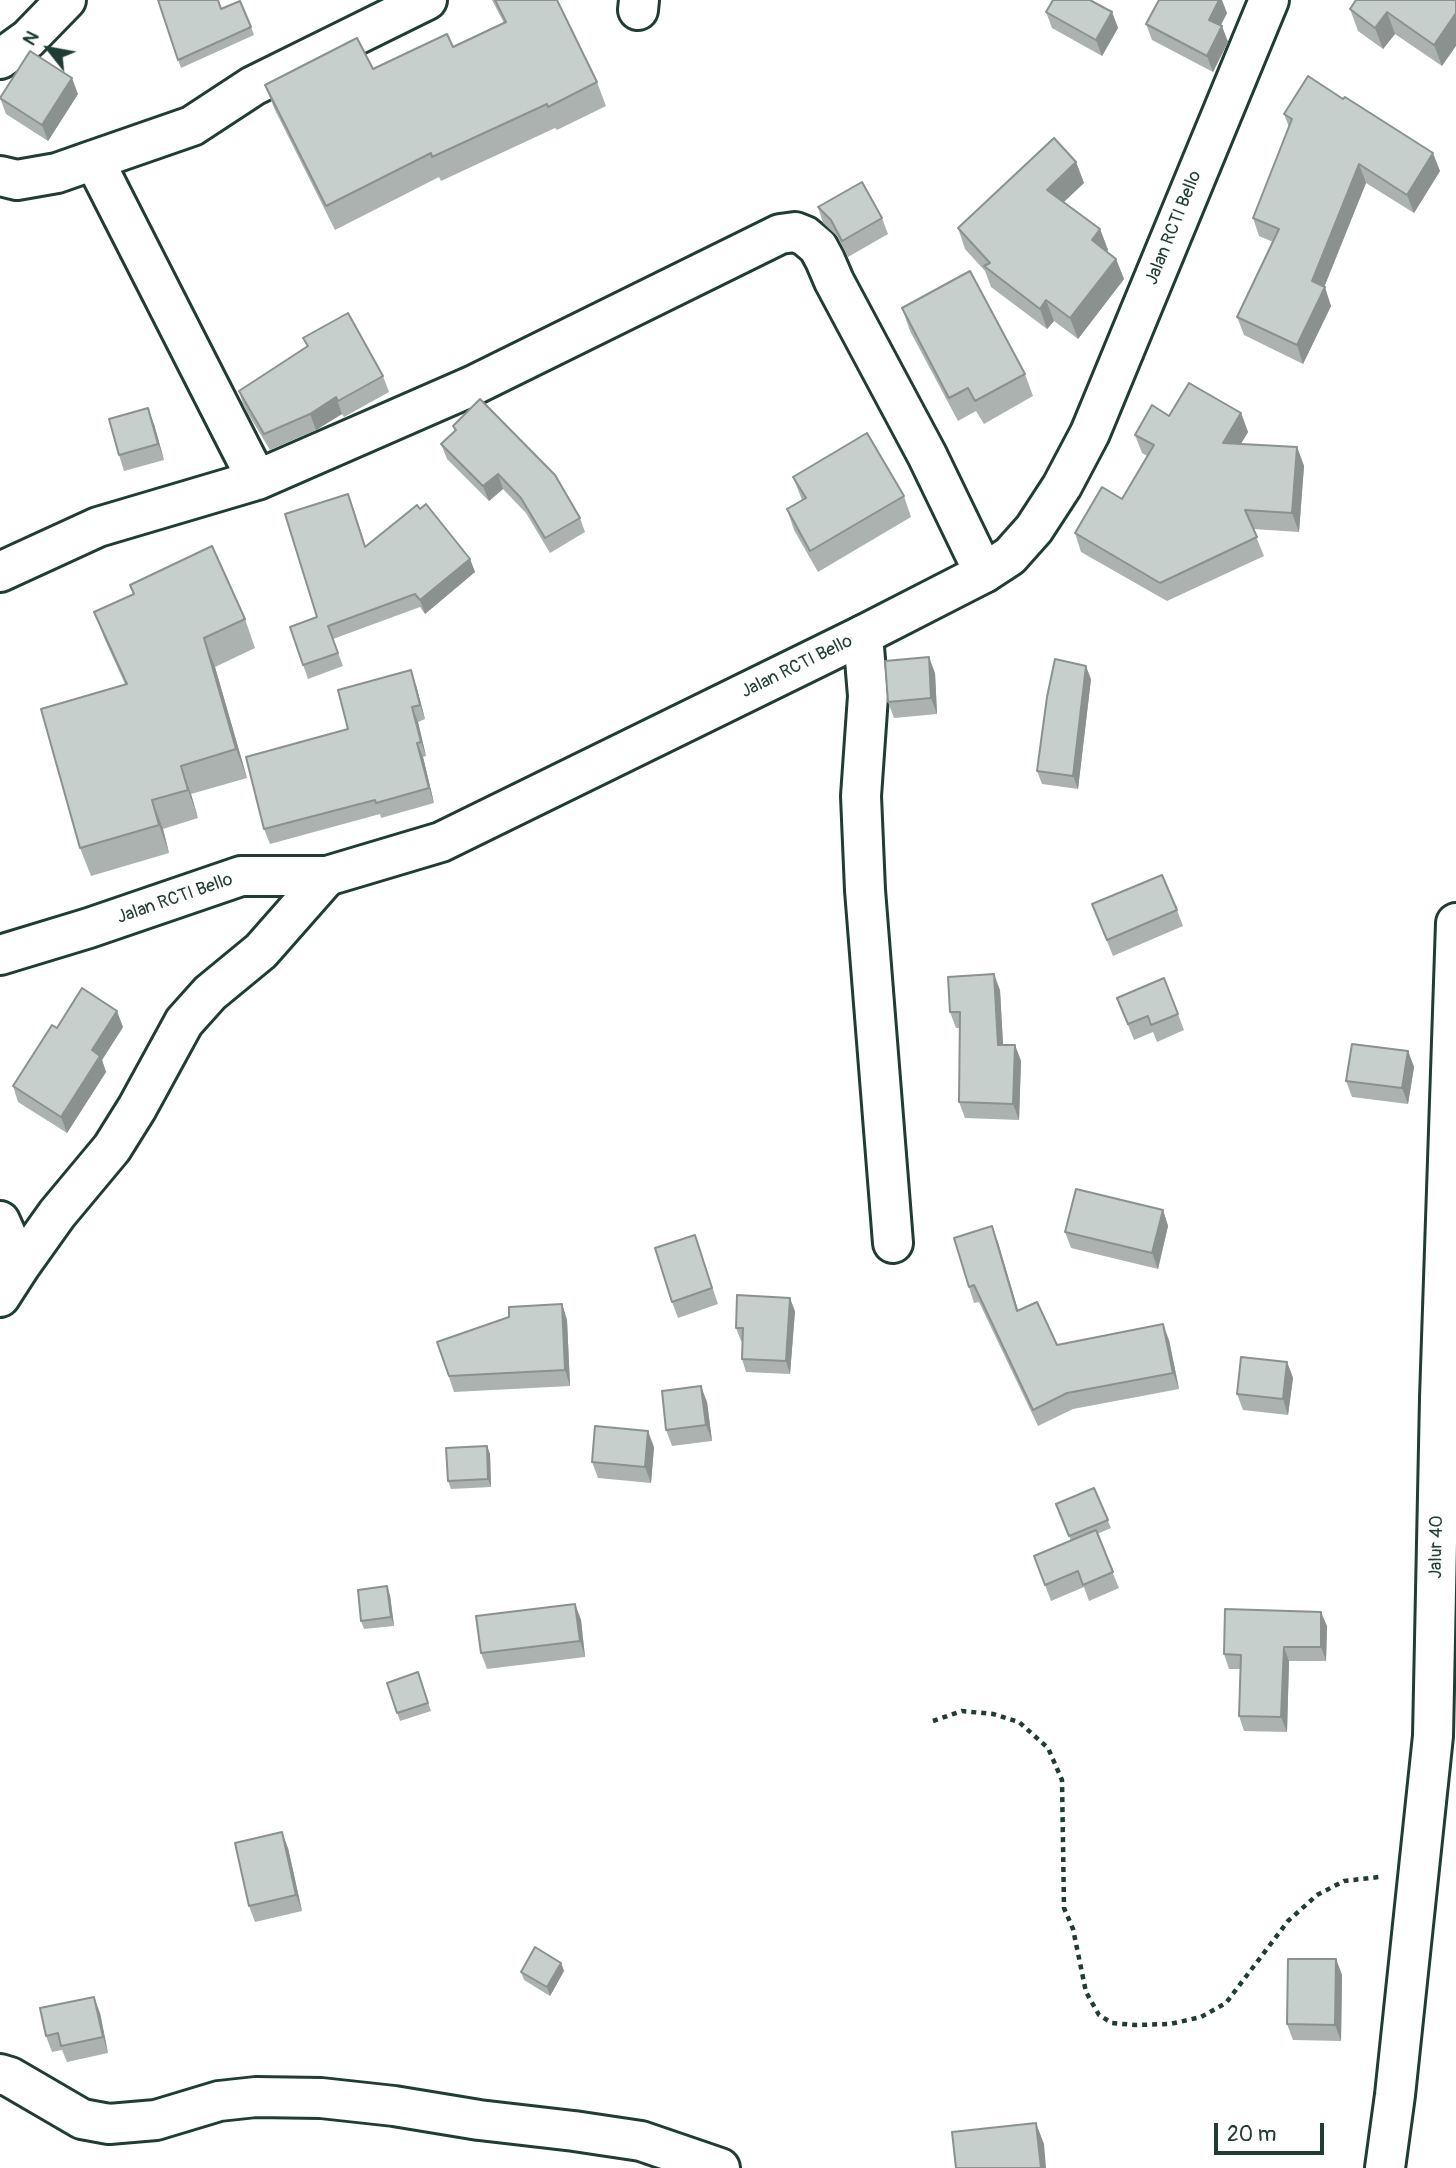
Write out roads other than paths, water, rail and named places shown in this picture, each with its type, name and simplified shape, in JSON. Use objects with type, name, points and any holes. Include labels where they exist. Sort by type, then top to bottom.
[{"type":"main road","points":[[0,59],[28,39],[66,0]]},
{"type":"main road","points":[[0,176],[17,180],[57,173],[192,126],[253,86],[427,0]]},
{"type":"main road","name":"Jalan RCTI Bello","points":[[0,956],[241,876],[327,876],[441,842],[863,635],[984,573],[1010,556],[1034,529],[1062,486],[1090,433],[1269,0]]},
{"type":"main road","points":[[94,160],[257,480]]},
{"type":"main road","points":[[0,572],[98,527],[257,480],[472,386],[780,234],[795,232],[805,236],[818,247],[927,455],[984,573]]},
{"type":"main road","points":[[863,635],[868,696],[861,796],[865,890],[893,1243]]},
{"type":"main road","points":[[10,1281],[57,1214],[112,1148],[184,1022],[210,993],[261,951],[327,876]]},
{"type":"main road","name":"Jalur 40","points":[[1385,2168],[1418,1872],[1445,1735],[1440,1398],[1456,923]]},
{"type":"main road","points":[[0,1221],[10,1281]]},
{"type":"main road","points":[[0,2074],[10,2077],[82,2119],[109,2124],[156,2120],[219,2101],[256,2097],[321,2098],[641,2141],[720,2168]]}]
